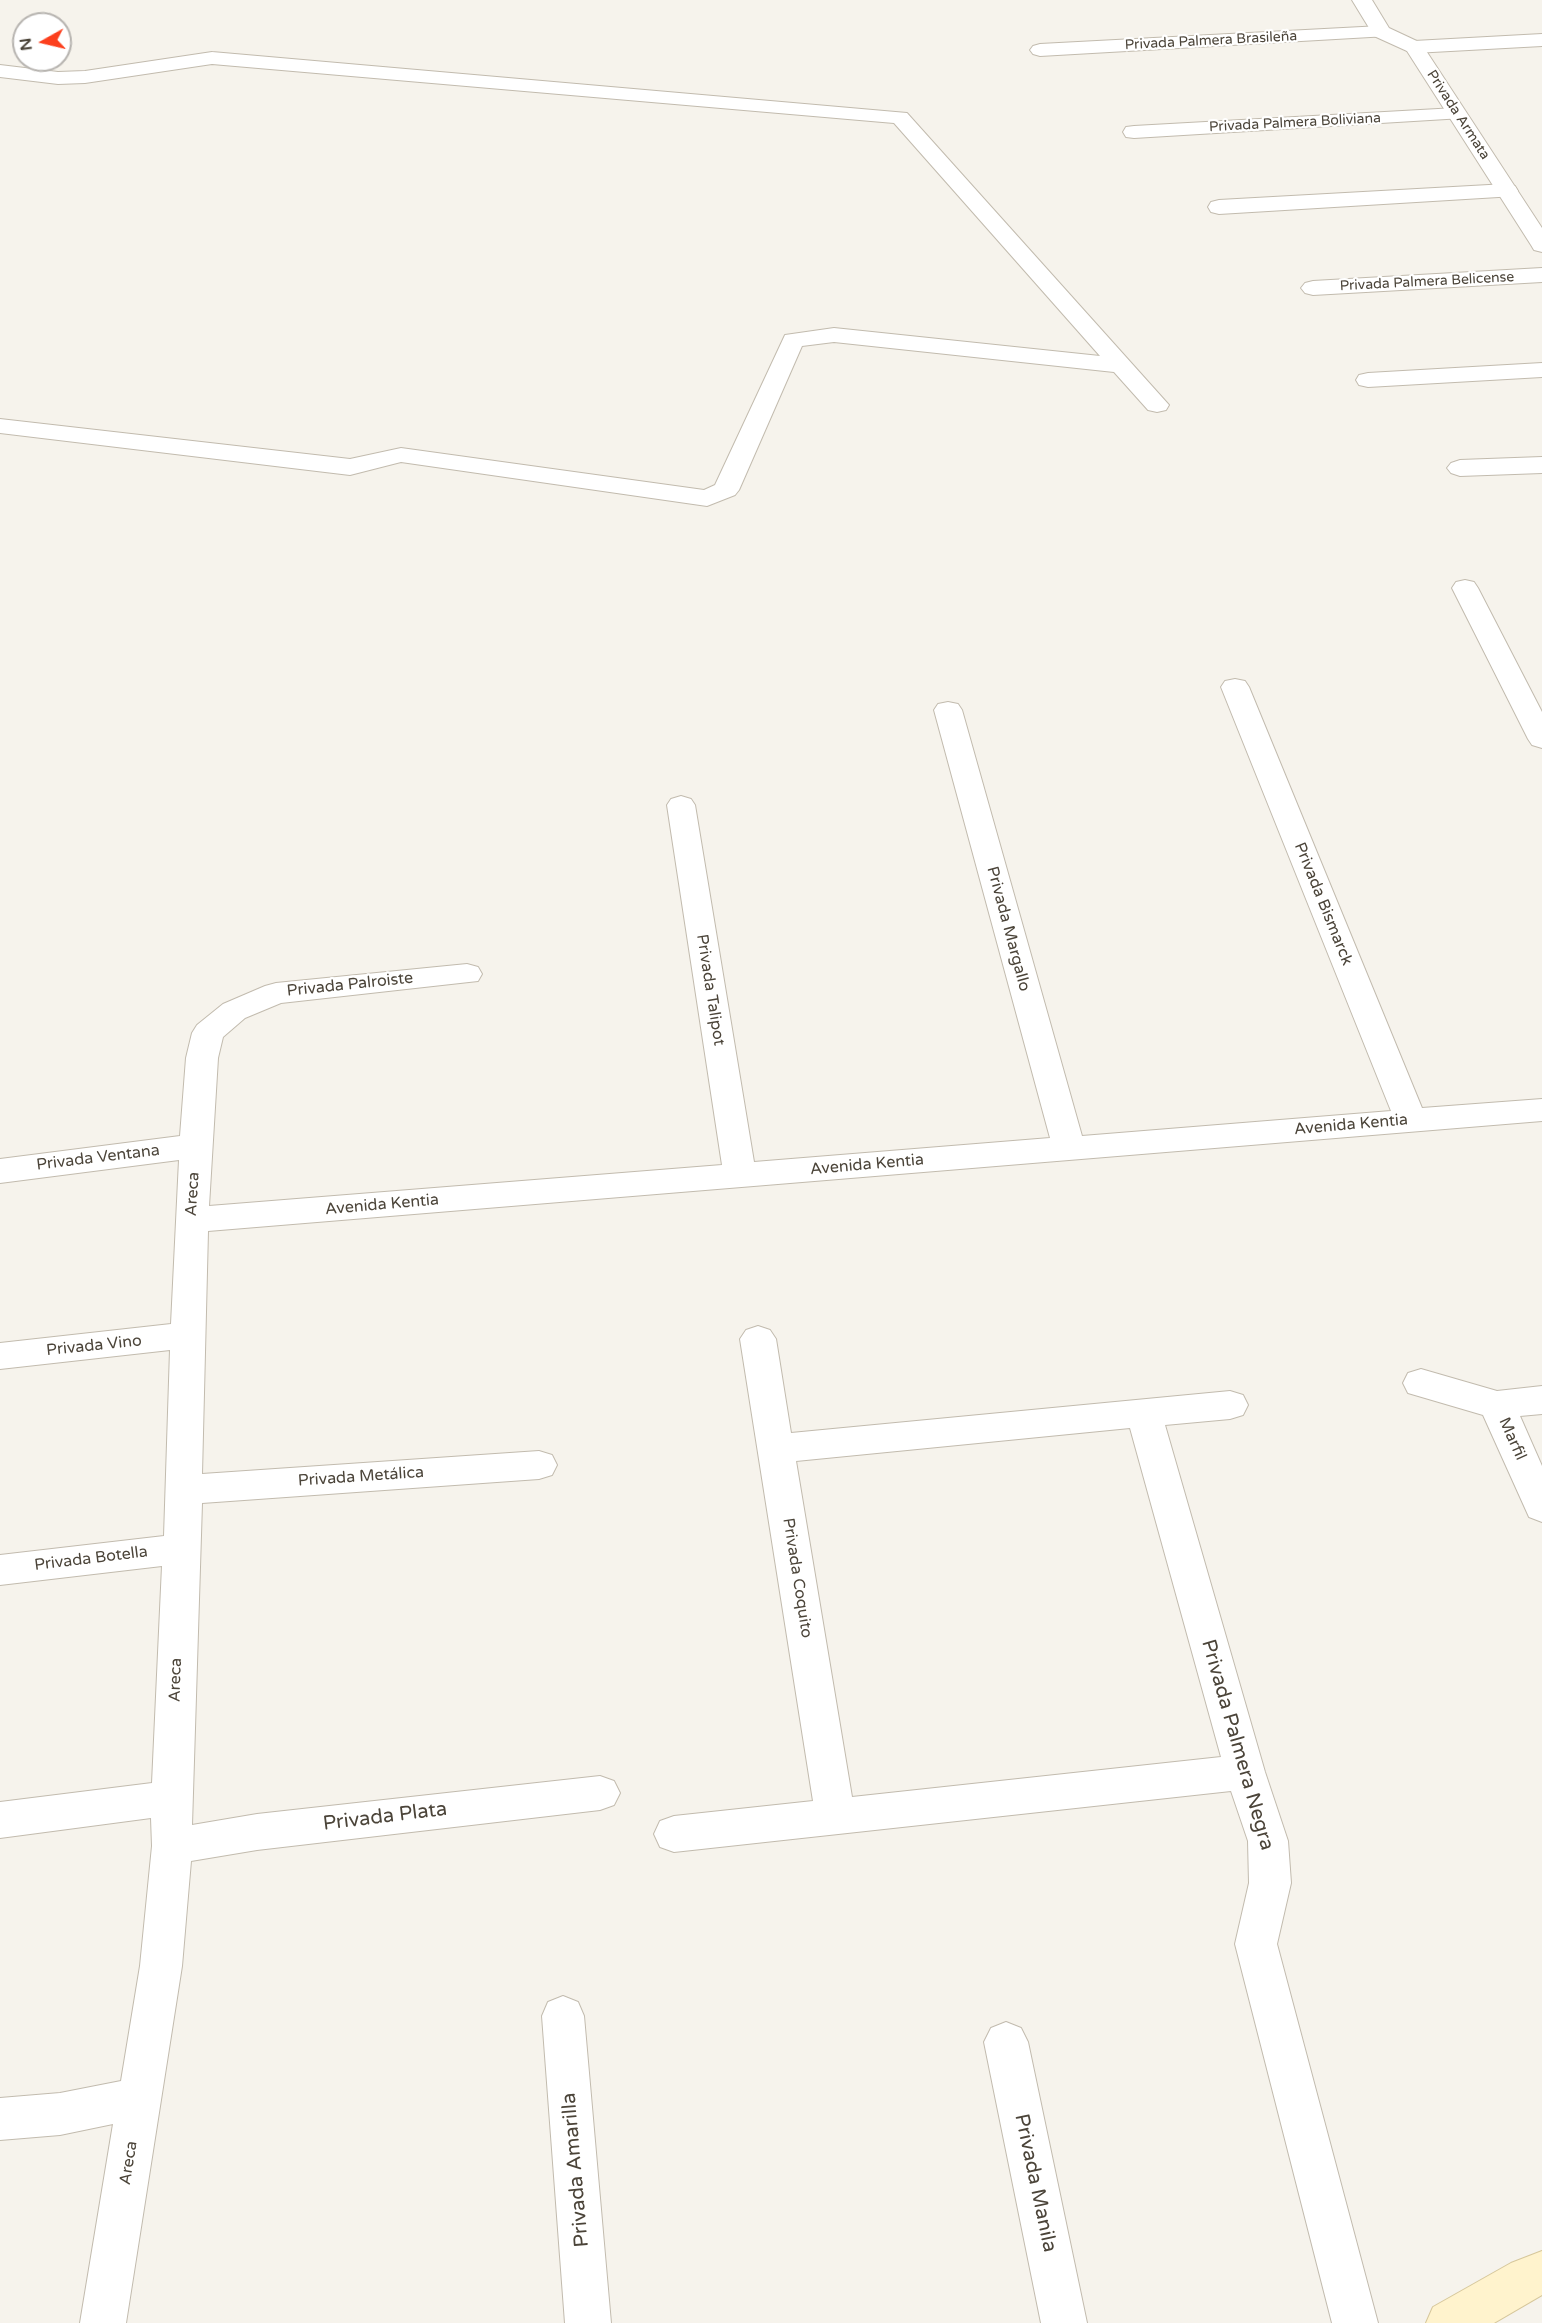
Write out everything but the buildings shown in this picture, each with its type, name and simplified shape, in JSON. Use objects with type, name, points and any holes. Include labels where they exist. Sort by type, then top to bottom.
[{"type":"main road","points":[[1449,2323],[1527,2279],[1542,2273]]},
{"type":"street","points":[[1362,0],[1381,32],[1414,47],[1542,40]]},
{"type":"street","name":"Privada Palmera Brasileña","points":[[1040,50],[1381,32]]},
{"type":"street","name":"Privada Armata","points":[[1414,47],[1542,245]]},
{"type":"street","points":[[0,71],[58,78],[86,77],[213,58],[900,117],[1157,405]]},
{"type":"street","name":"Privada Palmera Boliviana","points":[[1134,132],[1456,114]]},
{"type":"street","points":[[1219,207],[1507,192]]},
{"type":"street","name":"Privada Palmera Belicense","points":[[1313,288],[1542,275]]},
{"type":"street","points":[[0,426],[350,467],[401,455],[707,498],[726,490],[793,340],[834,335],[1120,365]]},
{"type":"street","points":[[1368,380],[1542,370]]},
{"type":"street","points":[[1460,468],[1542,465]]},
{"type":"street","points":[[1465,588],[1542,739]]},
{"type":"street","name":"Privada Bismarck","points":[[1234,687],[1411,1120]]},
{"type":"street","name":"Privada Margallo","points":[[948,710],[1069,1149]]},
{"type":"street","name":"Privada Talipot","points":[[681,805],[740,1175]]},
{"type":"street","name":"Privada Palroiste","points":[[208,1033],[234,1011],[276,993],[467,974]]},
{"type":"street","name":"Areca","points":[[103,2323],[161,1966],[172,1846],[171,1798],[182,1548],[191,1220],[202,1058],[208,1033]]},
{"type":"street","name":"Avenida Kentia","points":[[191,1220],[1542,1110]]},
{"type":"street","name":"Privada Ventana","points":[[0,1171],[196,1146]]},
{"type":"street","name":"Privada Vino","points":[[0,1356],[188,1335]]},
{"type":"street","name":"Privada Coquito","points":[[758,1339],[836,1816]]},
{"type":"street","points":[[1421,1383],[1497,1405],[1542,1400]]},
{"type":"street","points":[[776,1449],[1230,1405]]},
{"type":"street","name":"Marfil","points":[[1497,1405],[1542,1507]]},
{"type":"street","name":"Privada Palmera Negra","points":[[1144,1413],[1245,1772],[1269,1841],[1270,1882],[1256,1944],[1355,2323]]},
{"type":"street","name":"Privada Metálica","points":[[183,1490],[539,1465]]},
{"type":"street","name":"Privada Botella","points":[[0,1570],[99,1560],[182,1548]]},
{"type":"street","points":[[674,1834],[1245,1772]]},
{"type":"street","name":"Privada Plata","points":[[172,1846],[257,1832],[600,1793]]},
{"type":"street","points":[[0,1820],[171,1798]]},
{"type":"street","name":"Privada Amarilla","points":[[563,2016],[588,2323]]},
{"type":"street","name":"Privada Manila","points":[[1006,2042],[1064,2323]]},
{"type":"street","points":[[0,2119],[60,2114],[140,2098]]}]
